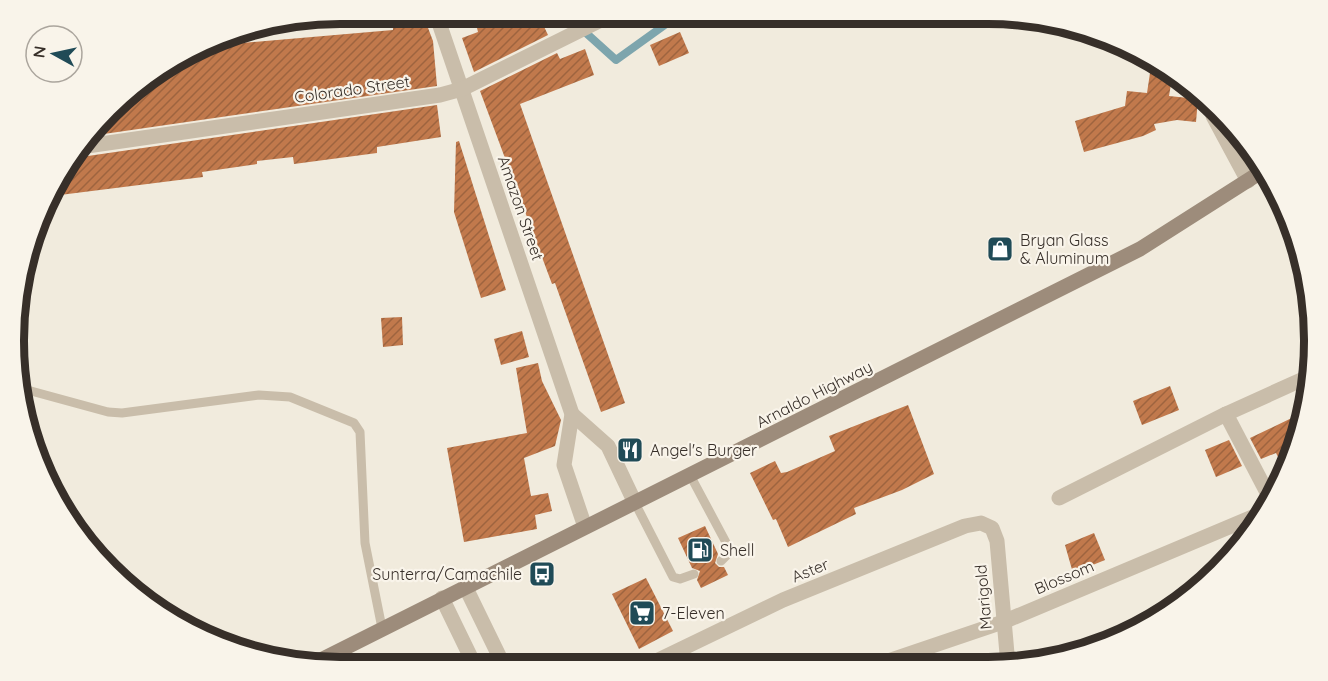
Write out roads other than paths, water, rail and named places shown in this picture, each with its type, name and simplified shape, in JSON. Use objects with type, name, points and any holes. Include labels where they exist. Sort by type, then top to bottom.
[{"type":"main road","name":"Arnaldo Highway","points":[[326,656],[1140,249],[1254,176]]},
{"type":"street","name":"Amazon Street","points":[[439,24],[572,414],[564,465],[585,527]]},
{"type":"street","name":"Colorado Street","points":[[91,145],[440,95],[462,89],[593,24]]},
{"type":"street","points":[[1221,128],[1254,176]]},
{"type":"street","points":[[1059,498],[1226,414],[1301,380]]},
{"type":"street","name":"Amazon Street","points":[[572,414],[608,446],[635,503]]},
{"type":"street","points":[[1226,414],[1266,490]]},
{"type":"street","name":"Blossom","points":[[900,657],[1003,622],[1249,518]]},
{"type":"street","name":"Aster","points":[[665,657],[783,600],[965,526],[981,523],[993,528]]},
{"type":"street","name":"Marigold","points":[[993,528],[997,541],[1007,656]]},
{"type":"street","points":[[465,586],[500,657]]},
{"type":"street","points":[[442,598],[471,657]]},
{"type":"lane","points":[[28,390],[108,412],[122,413],[259,395],[290,397],[354,423],[360,432],[365,543],[382,628]]},
{"type":"lane","points":[[690,475],[729,548],[728,554],[721,561]]},
{"type":"lane","points":[[635,503],[672,578],[680,579],[694,574]]},
{"type":"waterway","points":[[576,24],[616,60],[666,24]]},
{"type":"place","name":"Bryan Glass & Aluminum","points":[[1000,249]]},
{"type":"place","name":"Angel's Burger","points":[[630,450]]},
{"type":"place","name":"Shell","points":[[700,550]]},
{"type":"place","name":"Sunterra/Camachile","points":[[542,574]]},
{"type":"place","name":"7-Eleven","points":[[642,613]]}]
